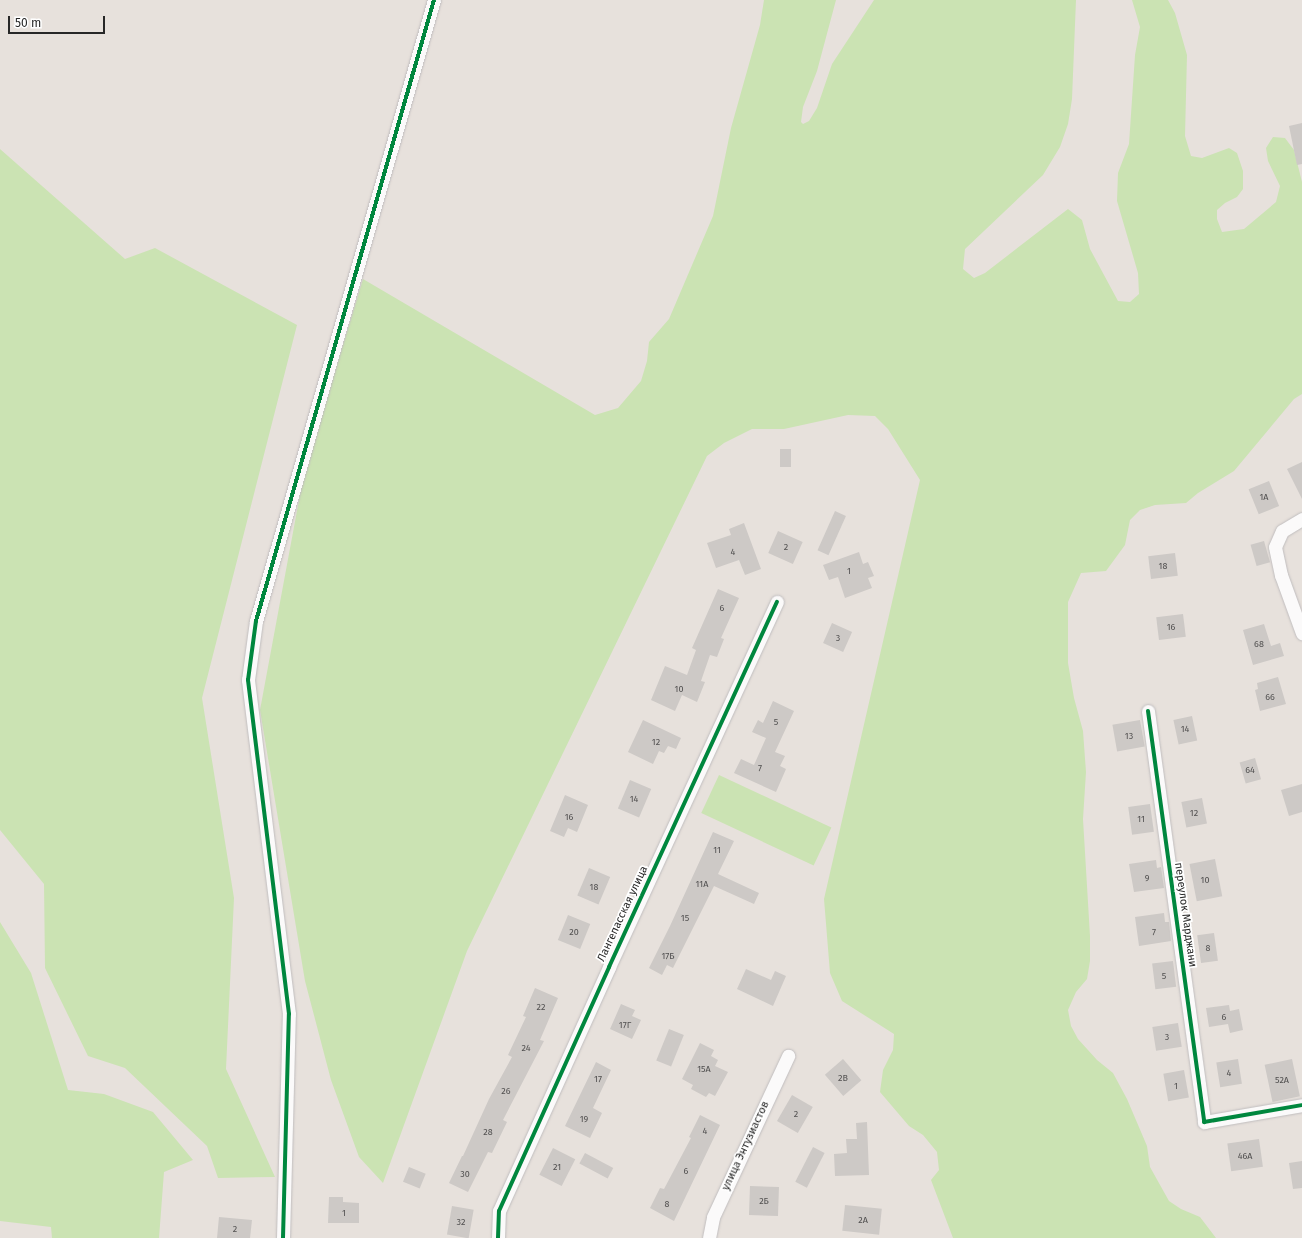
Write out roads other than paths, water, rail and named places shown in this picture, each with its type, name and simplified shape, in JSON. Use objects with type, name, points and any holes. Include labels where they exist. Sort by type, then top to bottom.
[{"type":"street","points":[[283,1238],[288,1014],[248,680],[256,621],[434,0]]},
{"type":"street","points":[[1297,521],[1282,531],[1275,547],[1281,575],[1302,633]]},
{"type":"street","name":"Лангепасская улица","points":[[498,1238],[499,1211],[605,974],[778,602]]},
{"type":"street","name":"переулок Марджани","points":[[1148,711],[1204,1122],[1302,1105]]},
{"type":"street","name":"улица Энтузиастов","points":[[709,1238],[713,1216],[788,1056]]}]
